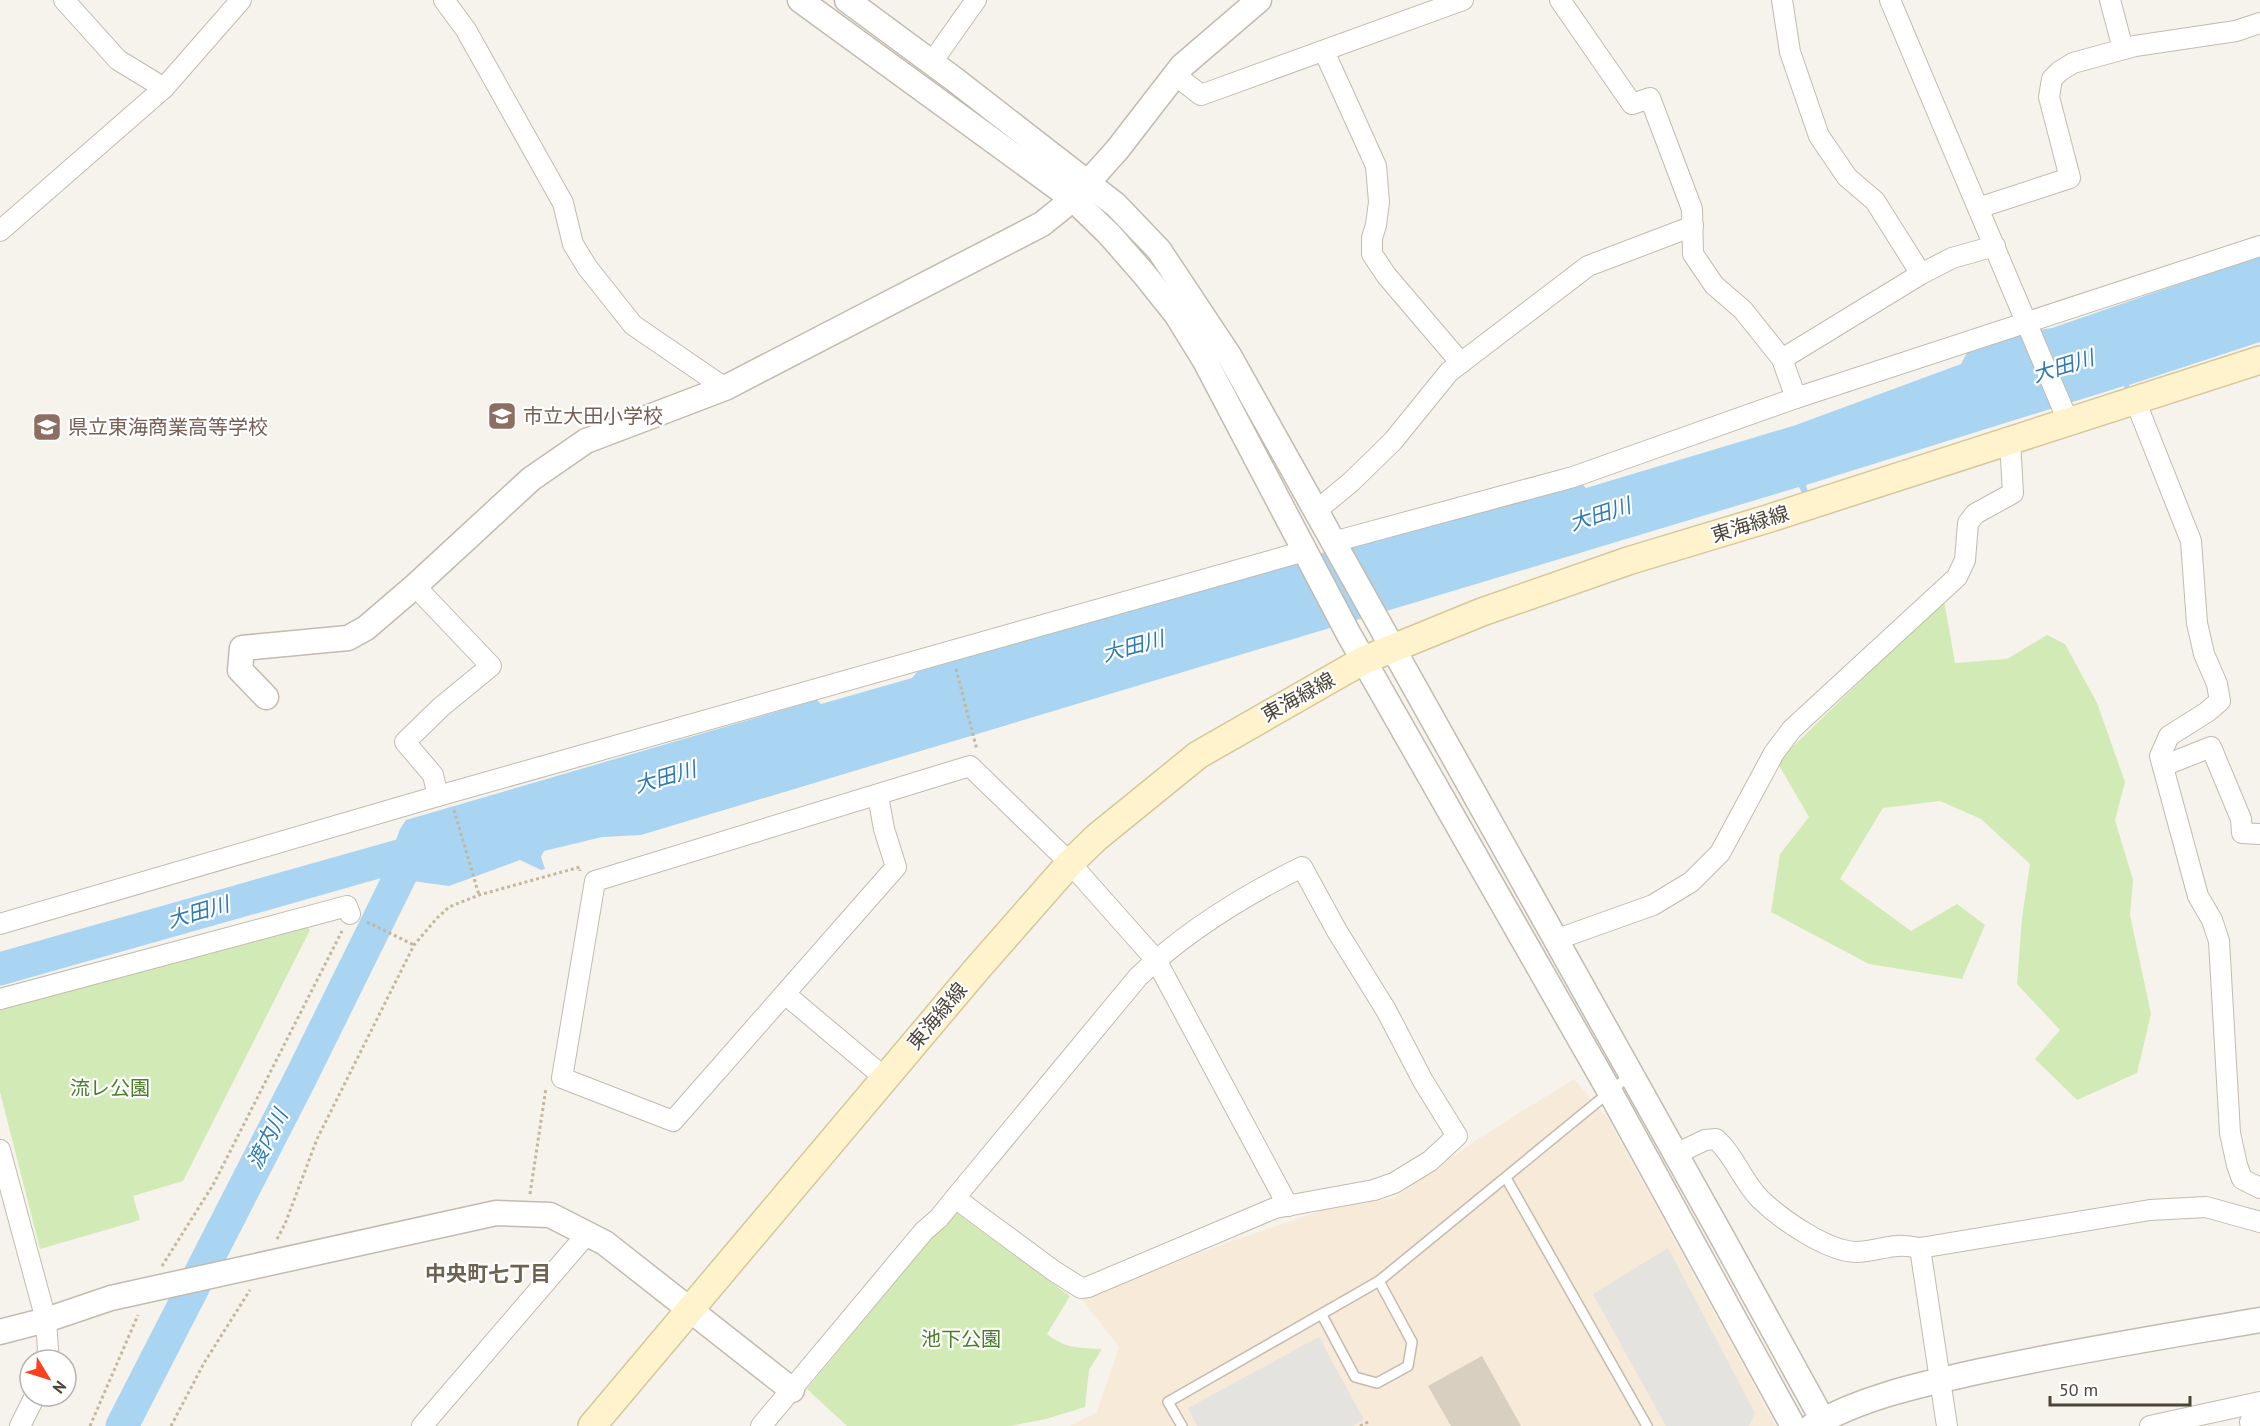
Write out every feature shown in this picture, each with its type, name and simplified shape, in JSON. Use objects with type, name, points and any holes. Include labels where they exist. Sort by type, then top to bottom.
[{"type":"main road","name":"東海緑線","points":[[592,1426],[885,1078],[1070,863],[1097,837],[1198,755],[1364,660],[1482,612],[1628,561],[2010,441],[2066,417],[2135,400],[2260,360]]},
{"type":"street","points":[[64,0],[118,60],[164,88]]},
{"type":"street","points":[[0,231],[164,88],[241,0]]},
{"type":"street","points":[[444,0],[466,30],[563,202],[573,244],[587,267],[633,324],[725,388]]},
{"type":"street","points":[[800,0],[1080,191],[1116,205],[1160,250],[1230,357],[1676,1154],[1820,1424],[1852,1407],[1939,1380],[2027,1361],[2260,1320]]},
{"type":"street","points":[[847,0],[932,62],[1080,191],[1109,234],[1176,314],[1215,381],[1348,633],[1610,1092],[1793,1426]]},
{"type":"street","points":[[932,62],[976,0]]},
{"type":"street","points":[[266,697],[240,670],[242,648],[348,638],[366,627],[415,585],[531,479],[586,441],[725,388],[1042,224],[1080,191],[1117,150],[1182,66],[1259,0]]},
{"type":"street","points":[[1175,75],[1201,95],[1463,0]]},
{"type":"street","points":[[1560,0],[1632,104],[1650,98],[1692,209],[1693,255],[1714,285],[1743,310],[1782,359],[1796,398]]},
{"type":"street","points":[[1782,0],[1790,52],[1819,136],[1847,177],[1875,201],[1921,274]]},
{"type":"street","points":[[1890,0],[2066,417]]},
{"type":"street","points":[[2110,0],[2123,49]]},
{"type":"street","points":[[1978,208],[2070,178],[2049,97],[2052,79],[2073,63],[2123,49],[2236,31],[2260,23]]},
{"type":"street","points":[[1324,51],[1376,166],[1379,202],[1372,238],[1372,254],[1386,275],[1461,363]]},
{"type":"street","points":[[1316,511],[1394,441],[1449,372],[1588,266],[1694,226]]},
{"type":"street","points":[[1782,359],[1921,274],[1952,258],[1995,246]]},
{"type":"street","points":[[1335,546],[1573,477],[1796,398],[2028,325],[2260,246]]},
{"type":"street","points":[[2135,400],[2191,541],[2196,623],[2204,654],[2217,684],[2220,701],[2169,736],[2160,756],[2198,896],[2212,920],[2219,941],[2230,1132],[2237,1165],[2242,1179],[2260,1188]]},
{"type":"street","points":[[1556,940],[1653,905],[1691,882],[1720,853],[1774,753],[1792,729],[1957,577],[1965,560],[1968,523],[1975,514],[2013,493],[2010,441]]},
{"type":"street","points":[[0,924],[1307,554]]},
{"type":"street","points":[[415,585],[491,666],[441,707],[405,742],[433,775],[445,799]]},
{"type":"street","points":[[2163,766],[2211,747],[2241,819],[2242,833],[2260,834]]},
{"type":"street","points":[[878,796],[884,829],[896,867],[673,1121],[562,1078],[595,881],[970,766],[1070,863],[1156,960],[1288,1206]]},
{"type":"street","points":[[761,1426],[917,1240],[939,1218],[955,1198],[1138,977],[1156,960],[1227,909],[1302,867],[1337,931],[1386,1011],[1423,1081],[1457,1136],[1430,1161],[1394,1184],[1374,1190],[1275,1208],[1205,1239],[1081,1288],[1054,1271],[955,1198]]},
{"type":"street","points":[[0,999],[348,906],[352,915]]},
{"type":"street","points":[[784,994],[885,1078]]},
{"type":"street","points":[[1676,1154],[1705,1140],[1716,1139],[1727,1149],[1760,1199],[1811,1238],[1841,1250],[1856,1252],[1899,1246],[1920,1248],[2150,1210],[2206,1208],[2260,1222]]},
{"type":"street","points":[[0,1150],[6,1195],[46,1320],[48,1348]]},
{"type":"street","points":[[0,1332],[46,1320],[111,1298],[496,1213],[550,1215],[605,1243],[792,1390]]},
{"type":"street","points":[[422,1426],[587,1234]]},
{"type":"street","points":[[1920,1248],[1947,1426]]},
{"type":"street","points":[[2150,1426],[2260,1402]]},
{"type":"street","points":[[20,1426],[29,1408]]},
{"type":"street","points":[[2251,1426],[2250,1422],[2260,1414]]},
{"type":"lane","points":[[1182,1426],[1168,1402],[1379,1281],[1631,1074]]},
{"type":"lane","points":[[1506,1178],[1647,1426]]},
{"type":"lane","points":[[1322,1315],[1355,1377],[1377,1383],[1408,1366],[1412,1342],[1379,1281]]},
{"type":"path","points":[[956,666],[975,745]]},
{"type":"path","points":[[445,799],[479,895]]},
{"type":"path","points":[[171,1426],[204,1363],[245,1299],[258,1266],[285,1224],[317,1139],[414,945],[449,907],[479,895],[580,867]]},
{"type":"path","points":[[90,1426],[150,1289],[213,1185],[352,915],[414,945]]},
{"type":"path","points":[[1360,1426],[1370,1420]]},
{"type":"shaded area","points":[[1574,1079],[1608,1119],[1776,1426],[1070,1426],[1097,1412],[1119,1347],[1081,1298],[1235,1240],[1323,1210],[1394,1198],[1478,1139]]},
{"type":"shaded area","points":[[1668,1248],[1755,1413],[1749,1426],[1666,1426],[1593,1294]]},
{"type":"shaded area","points":[[1319,1337],[1364,1420],[1353,1426],[1197,1426],[1188,1408]]},
{"type":"green space","points":[[1944,600],[1955,663],[2007,659],[2047,635],[2065,644],[2097,703],[2125,782],[2115,820],[2133,880],[2130,915],[2151,1014],[2137,1073],[2077,1100],[2035,1059],[2060,1030],[2017,984],[2022,918],[2030,864],[1981,819],[1940,801],[1883,808],[1840,879],[1911,931],[1957,904],[1985,925],[1962,979],[1869,964],[1771,912],[1780,854],[1809,817],[1777,762]]},
{"type":"green space","name":"流レ公園","points":[[302,921],[310,930],[183,1181],[133,1196],[140,1220],[40,1249],[0,1092],[0,1008]]},
{"type":"green space","name":"池下公園","points":[[954,1211],[1070,1296],[1047,1334],[1067,1345],[1102,1349],[1089,1370],[1085,1407],[1046,1419],[1010,1426],[847,1426],[807,1389]]},
{"type":"water","points":[[2260,256],[2260,342],[2129,385],[2129,389],[2125,390],[2124,386],[1806,485],[1808,492],[1802,493],[1799,487],[641,835],[602,837],[544,851],[541,857],[545,869],[541,870],[520,860],[449,886],[383,877],[400,829],[406,820],[817,700],[821,704],[912,678],[917,672],[1407,528],[1579,481],[1586,488],[1796,425],[1961,364],[1969,349],[2004,335],[2052,328]]},
{"type":"building","points":[[1482,1356],[1521,1426],[1451,1426],[1428,1386]]},
{"type":"waterway","name":"大田川","points":[[0,969],[434,846]]},
{"type":"waterway","name":"渡内川","points":[[122,1426],[300,1079],[412,852]]},
{"type":"place","name":"市立大田小学校","points":[[502,416]]},
{"type":"place","name":"県立東海商業高等学校","points":[[47,427]]},
{"type":"district","name":"中央町七丁目","points":[[488,1273]]}]
